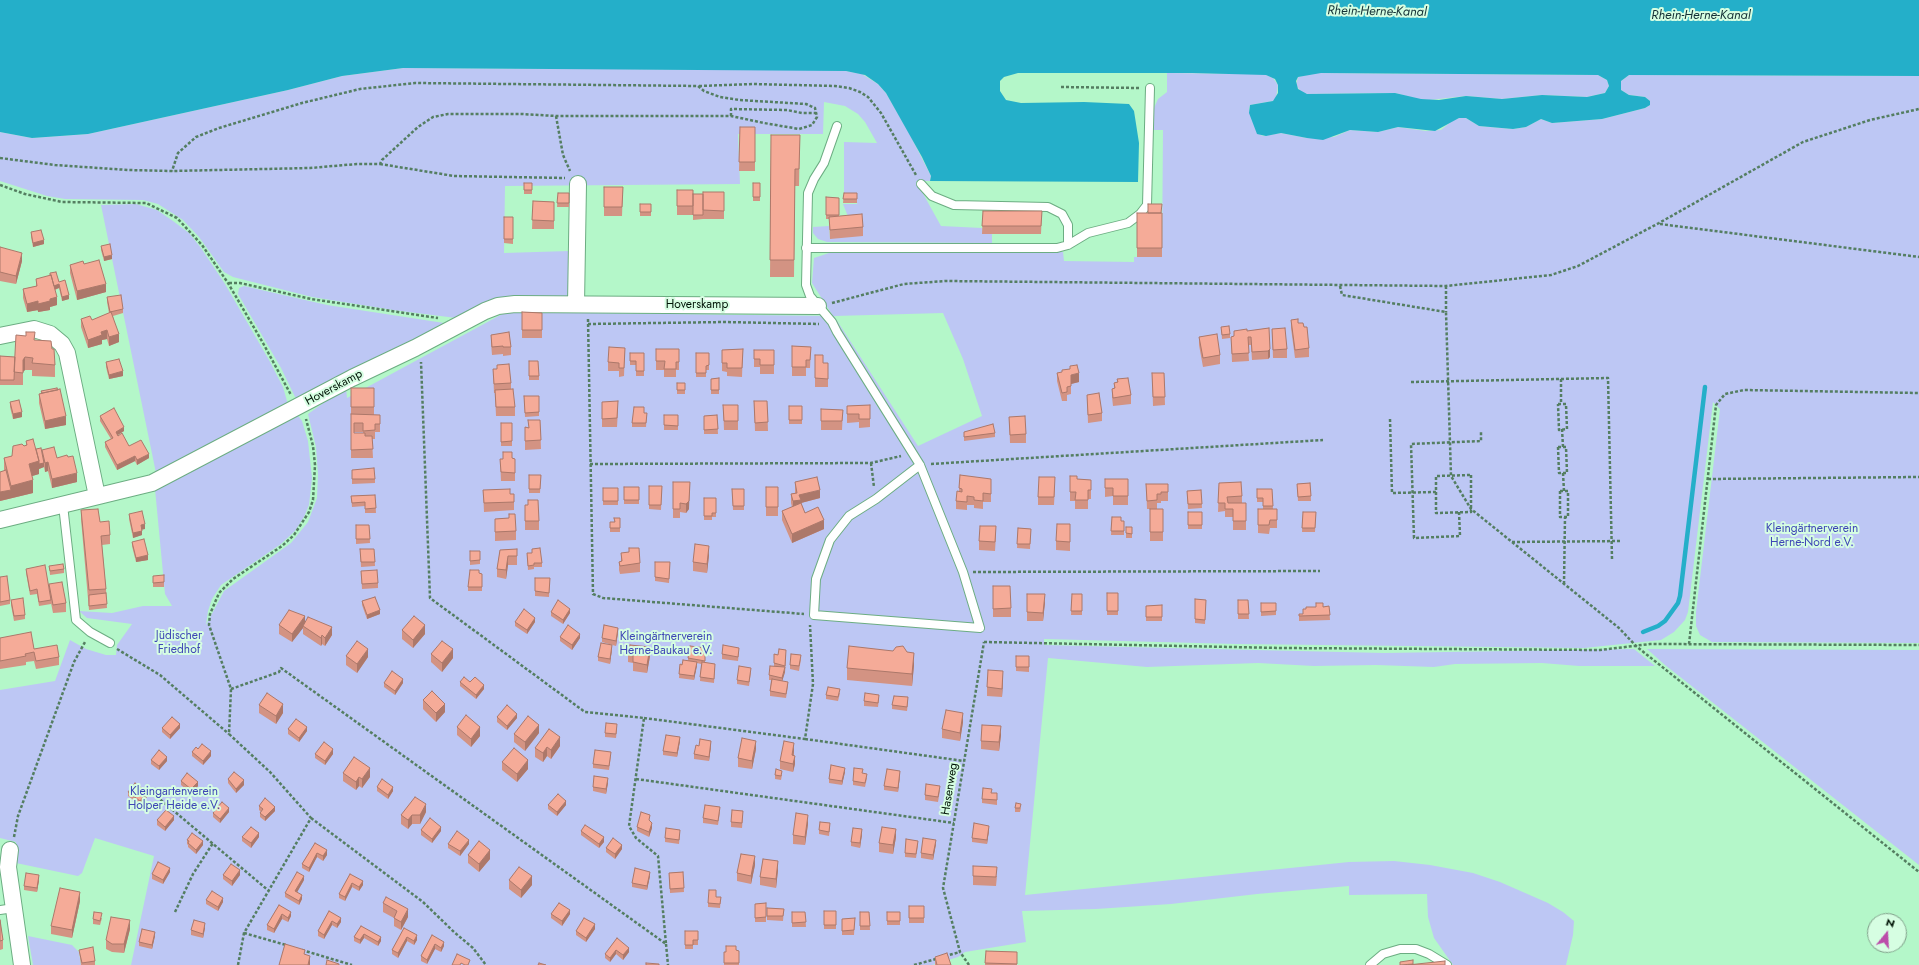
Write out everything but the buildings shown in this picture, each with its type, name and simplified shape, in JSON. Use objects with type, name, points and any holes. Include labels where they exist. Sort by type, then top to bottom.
[{"type":"street","points":[[575,181],[576,304]]},
{"type":"street","name":"Hoverskamp","points":[[0,520],[152,483],[352,378],[415,348],[485,311],[498,306],[515,304],[576,304],[818,306]]},
{"type":"street","points":[[0,336],[34,329],[50,334],[62,344],[67,353],[97,496]]},
{"type":"street","points":[[10,850],[7,909],[22,965]]},
{"type":"lane","points":[[806,248],[1057,248],[1068,245],[1088,233],[1128,223],[1140,214],[1147,205],[1150,88]]},
{"type":"lane","points":[[837,126],[824,163],[814,179],[808,193],[806,284],[810,296],[832,322],[914,452],[920,465],[963,572],[980,628],[814,615],[816,579],[830,540],[849,516],[876,499],[920,465]]},
{"type":"lane","points":[[921,184],[932,196],[954,206],[1048,207],[1062,214],[1068,224],[1068,245]]},
{"type":"lane","points":[[63,505],[74,614],[76,620],[90,632],[110,643]]},
{"type":"lane","points":[[1370,965],[1383,954],[1405,949],[1416,950],[1429,954],[1447,965]]},
{"type":"path","points":[[172,171],[178,153],[196,137],[218,128],[302,103],[360,89],[415,83],[698,86],[753,84],[835,86],[860,92],[868,97],[881,113],[921,184]]},
{"type":"path","points":[[380,164],[382,160],[418,127],[433,117],[448,114],[477,113],[556,116],[732,116],[770,125],[799,129],[812,125],[816,121],[815,108],[806,104],[739,100],[720,97],[704,91],[698,86]]},
{"type":"path","points":[[1061,87],[1150,88]]},
{"type":"path","points":[[732,116],[731,109],[787,110],[802,113],[816,113]]},
{"type":"path","points":[[818,306],[904,284],[945,281],[1446,286],[1551,276],[1578,266],[1659,224],[1803,142],[1870,120],[1919,109]]},
{"type":"path","points":[[0,158],[55,165],[172,171],[255,170],[380,164],[454,176],[575,181],[563,155],[556,116]]},
{"type":"path","points":[[0,185],[25,194],[62,202],[146,203],[177,218],[202,245],[228,283],[263,343],[297,407],[306,420],[315,465],[313,500],[309,512],[294,535],[282,546],[225,586],[214,602],[210,614],[208,625],[231,689],[229,734]]},
{"type":"path","points":[[1659,224],[1919,257]]},
{"type":"path","points":[[228,283],[240,283],[311,299],[441,318],[455,327]]},
{"type":"path","points":[[1340,286],[1342,295],[1446,312]]},
{"type":"path","points":[[1446,286],[1452,476],[1471,509],[1619,628],[1636,646],[1919,872]]},
{"type":"path","points":[[805,739],[813,684],[810,624],[814,615],[602,598],[593,594],[588,322],[819,324],[832,322]]},
{"type":"path","points":[[415,348],[421,361],[430,598],[585,712],[644,718],[964,761]]},
{"type":"path","points":[[1411,382],[1608,378],[1612,559]]},
{"type":"path","points":[[1561,379],[1562,404]]},
{"type":"path","points":[[1689,644],[1716,405],[1726,394],[1744,390],[1919,392]]},
{"type":"path","points":[[1558,404],[1562,404],[1566,404],[1567,429],[1559,430],[1558,404]]},
{"type":"path","points":[[1390,419],[1392,493],[1436,492]]},
{"type":"path","points":[[1562,429],[1563,447],[1566,447],[1567,472],[1563,473]]},
{"type":"path","points":[[1459,512],[1460,536],[1414,538],[1411,444],[1481,441],[1481,432]]},
{"type":"path","points":[[920,465],[1323,440]]},
{"type":"path","points":[[1563,447],[1558,447],[1559,473],[1563,473]]},
{"type":"path","points":[[590,464],[871,463],[914,452]]},
{"type":"path","points":[[871,463],[876,499]]},
{"type":"path","points":[[1563,473],[1564,491]]},
{"type":"path","points":[[1470,475],[1471,512],[1436,513],[1436,492],[1436,476],[1470,475]]},
{"type":"path","points":[[1708,479],[1919,477]]},
{"type":"path","points":[[1564,491],[1560,491],[1560,517],[1565,517]]},
{"type":"path","points":[[1564,491],[1568,491],[1568,517],[1565,517],[1564,584]]},
{"type":"path","points":[[1512,542],[1621,541]]},
{"type":"path","points":[[963,572],[1320,571]]},
{"type":"path","name":"Hasenweg","points":[[969,965],[960,952],[943,888],[984,642],[980,628]]},
{"type":"path","points":[[10,850],[18,816],[71,670],[90,632]]},
{"type":"path","points":[[984,642],[1273,648],[1584,650],[1650,644],[1919,645]]},
{"type":"path","points":[[110,643],[160,675],[229,734],[270,772],[311,818],[423,902],[473,948],[486,965]]},
{"type":"path","points":[[231,689],[279,672],[281,668],[666,944]]},
{"type":"path","points":[[644,718],[629,826],[636,838],[658,856],[668,965]]},
{"type":"path","points":[[636,779],[954,823]]},
{"type":"path","points":[[149,790],[269,891]]},
{"type":"path","points":[[238,965],[244,933],[311,818]]},
{"type":"path","points":[[176,912],[193,874],[213,843]]},
{"type":"path","points":[[244,933],[288,946]]},
{"type":"path","points":[[295,948],[352,965]]},
{"type":"path","points":[[945,956],[960,952]]},
{"type":"path","points":[[914,965],[937,959]]},
{"type":"green space","points":[[403,68],[821,70],[846,71],[862,74],[878,84],[886,93],[909,133],[931,176],[930,181],[916,181],[941,226],[982,228],[983,234],[992,234],[992,243],[827,242],[818,239],[813,233],[813,227],[829,226],[830,239],[851,224],[843,204],[857,204],[857,198],[844,198],[844,142],[877,143],[865,122],[858,114],[845,106],[824,102],[823,134],[738,134],[740,184],[505,186],[504,253],[569,251],[569,296],[464,319],[393,310],[312,297],[233,277],[224,272],[199,237],[183,220],[158,204],[143,200],[65,199],[47,196],[0,181],[0,132],[32,138],[88,134],[288,90],[342,76]]},
{"type":"green space","points":[[1167,73],[1264,74],[1273,78],[1278,85],[1276,98],[1273,101],[1250,105],[1249,109],[1257,133],[1263,136],[1281,133],[1307,138],[1334,137],[1350,130],[1378,132],[1398,127],[1426,131],[1441,130],[1453,120],[1459,118],[1466,118],[1479,126],[1513,129],[1526,127],[1541,119],[1552,123],[1602,119],[1645,108],[1650,105],[1650,101],[1645,97],[1629,95],[1621,90],[1621,81],[1629,75],[1919,76],[1919,643],[1712,642],[1700,635],[1696,626],[1696,612],[1720,409],[1713,402],[1688,612],[1685,620],[1674,632],[1661,640],[1584,648],[1236,644],[1044,639],[1044,645],[1384,653],[1634,649],[1655,666],[1579,666],[1542,663],[1455,664],[1434,667],[1376,665],[1314,666],[1258,663],[1147,667],[1048,658],[1025,895],[1349,862],[1394,861],[1430,865],[1473,873],[1500,882],[1548,903],[1563,912],[1574,921],[1573,935],[1566,965],[1453,965],[1434,938],[1428,917],[1427,894],[1349,895],[1349,886],[1257,894],[1171,904],[1096,909],[1022,911],[1026,942],[965,952],[958,957],[932,965],[131,965],[154,856],[95,838],[82,873],[78,876],[16,863],[16,842],[0,838],[0,690],[55,681],[70,640],[86,649],[106,655],[116,655],[117,645],[132,624],[87,618],[79,611],[112,613],[143,606],[172,606],[165,594],[155,489],[296,413],[302,421],[308,441],[312,478],[309,505],[304,517],[295,531],[281,544],[221,585],[212,599],[206,625],[224,591],[291,543],[308,522],[317,498],[318,474],[316,447],[308,414],[346,387],[347,398],[506,312],[833,316],[812,283],[814,258],[829,253],[1063,252],[1064,261],[1134,262],[1134,257],[1162,257],[1163,130],[1153,130],[1154,108],[1158,99],[1167,92]],"holes":[[[943,313],[963,359],[982,416],[918,446],[834,316]]]},
{"type":"green space","points":[[1317,73],[1598,75],[1607,80],[1609,86],[1605,93],[1587,97],[1542,95],[1502,99],[1466,96],[1429,100],[1418,99],[1395,93],[1307,94],[1301,92],[1296,85],[1298,77]]},
{"type":"green space","points":[[136,204],[157,210],[189,233],[201,248],[225,284],[269,360],[283,387],[289,408],[156,473],[101,205]]},
{"type":"green space","points":[[244,286],[327,305],[444,323],[446,325],[298,403],[281,368],[238,294],[239,288]]},
{"type":"green space","points":[[1647,649],[1919,650],[1919,865],[1665,665]]},
{"type":"green space","points":[[28,936],[72,945],[79,952],[81,965],[33,965]]},
{"type":"water","name":"Rhein-Herne-Kanal","points":[[0,0],[1919,0],[1919,76],[1629,75],[1621,81],[1621,90],[1629,95],[1645,97],[1650,101],[1650,105],[1645,108],[1602,119],[1552,123],[1541,119],[1526,127],[1513,129],[1479,126],[1466,118],[1459,118],[1435,131],[1398,127],[1378,132],[1350,130],[1323,140],[1281,133],[1266,136],[1257,134],[1249,113],[1250,105],[1273,101],[1278,93],[1278,85],[1275,79],[1266,75],[1192,73],[1018,73],[1004,77],[1000,81],[1000,91],[1006,100],[1021,103],[1084,102],[1129,104],[1134,111],[1139,143],[1138,182],[930,181],[931,176],[922,157],[886,93],[878,84],[865,75],[846,71],[403,68],[342,76],[288,90],[88,134],[32,138],[0,132]],"holes":[[[1321,73],[1598,75],[1607,80],[1609,86],[1605,93],[1587,97],[1542,95],[1502,99],[1466,96],[1439,100],[1421,99],[1395,93],[1307,94],[1298,89],[1296,81],[1298,77]]]},
{"type":"waterway","points":[[1643,632],[1658,626],[1665,621],[1678,603],[1680,596],[1705,387]]},
{"type":"park label","name":"Kleingärtnerverein Herne-Nord e.V.","points":[[1812,536]]},
{"type":"park label","name":"Jüdischer Friedhof","points":[[179,643]]},
{"type":"park label","name":"Kleingärtnerverein Herne-Baukau e.V.","points":[[666,644]]},
{"type":"park label","name":"Kleingartenverein Holper Heide e.V.","points":[[174,799]]}]
